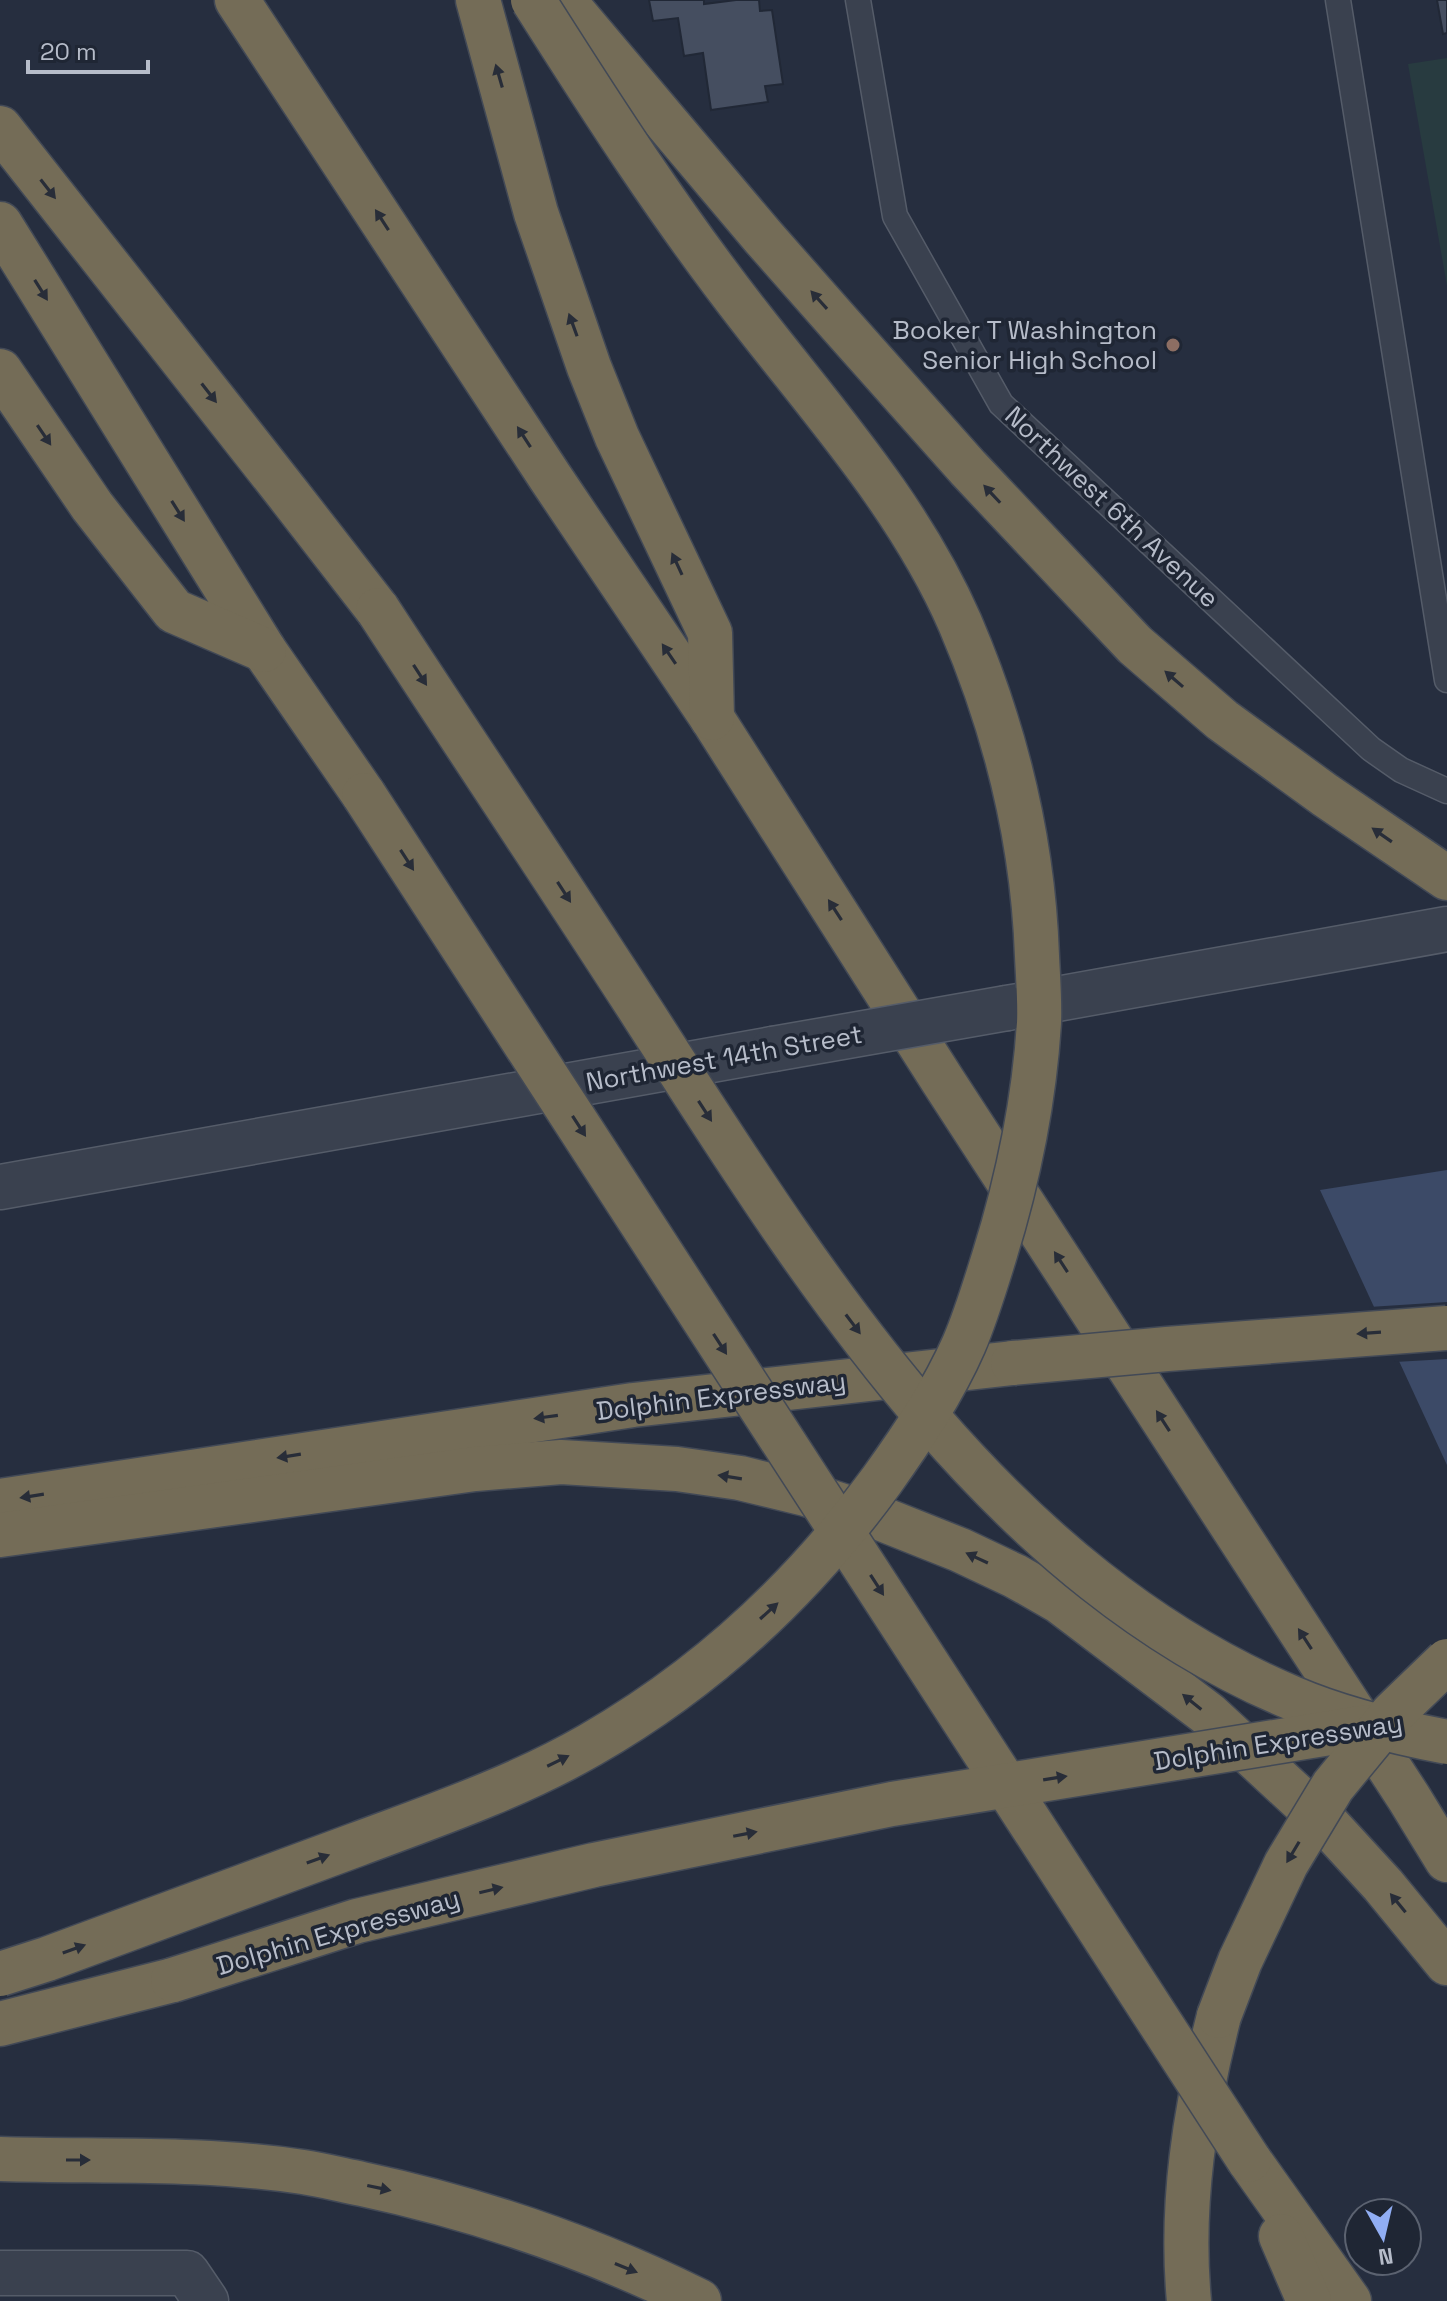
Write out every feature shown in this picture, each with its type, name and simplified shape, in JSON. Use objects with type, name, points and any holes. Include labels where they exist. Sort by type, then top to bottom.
[{"type":"highway","points":[[237,0],[712,718],[1447,1860]]},
{"type":"highway","points":[[478,0],[536,213],[584,354],[617,437],[710,633],[712,718]]},
{"type":"highway","points":[[0,1974],[332,1854],[508,1785],[585,1748],[649,1709],[709,1665],[789,1593],[853,1520],[904,1450],[939,1393],[963,1345],[1009,1211],[1024,1145],[1039,1016],[1036,923],[1026,843],[1013,776],[959,622],[933,569],[875,477],[658,193],[533,0]]},
{"type":"highway","points":[[563,0],[753,226],[888,379],[1135,645],[1222,720],[1447,878]]},
{"type":"highway","points":[[0,128],[378,610],[792,1241],[911,1398],[967,1462],[1087,1574],[1133,1610],[1182,1641],[1295,1699],[1395,1732],[1447,1742]]},
{"type":"highway","points":[[0,224],[273,663],[373,808],[1249,2160],[1349,2301]]},
{"type":"highway","points":[[0,371],[92,506],[174,611],[273,663]]},
{"type":"highway","name":"Dolphin Expressway","points":[[0,1501],[633,1405],[1181,1347],[1447,1328]]},
{"type":"highway","points":[[0,1535],[475,1469],[561,1462],[677,1469],[740,1478],[806,1494],[877,1517],[960,1550],[1059,1601],[1208,1714],[1328,1825],[1383,1885],[1447,1963]]},
{"type":"highway","points":[[1189,2301],[1189,2192],[1198,2110],[1219,2016],[1240,1961],[1286,1864],[1333,1786],[1393,1713],[1447,1661]]},
{"type":"highway","name":"Dolphin Expressway","points":[[0,2024],[173,1980],[357,1921],[594,1865],[892,1804],[1447,1714]]},
{"type":"highway","points":[[0,2159],[139,2160],[303,2172],[500,2219],[655,2279],[699,2301]]},
{"type":"highway","points":[[1249,2160],[1309,2301]]},
{"type":"street","name":"Northwest 14th Street","points":[[0,1187],[1447,929]]},
{"type":"street","points":[[0,2273],[187,2273],[206,2301]]},
{"type":"lane","name":"Northwest 6th Avenue","points":[[858,0],[895,216],[1001,404],[1371,749],[1401,770],[1447,791]]},
{"type":"lane","points":[[1338,0],[1447,680]]},
{"type":"green space","points":[[1447,58],[1447,286],[1408,64]]},
{"type":"water","points":[[1447,1170],[1447,1465],[1320,1190]]},
{"type":"pier","points":[[1447,1302],[1447,1359],[1395,1362],[1369,1307]]},
{"type":"building","points":[[649,0],[704,0],[704,4],[759,0],[760,11],[772,10],[783,84],[765,86],[768,102],[711,110],[703,53],[684,56],[678,18],[653,21]]},
{"type":"building","points":[[1437,0],[1447,0],[1447,33],[1443,34]]},
{"type":"place","name":"Booker T Washington Senior High School","points":[[1173,345]]}]
